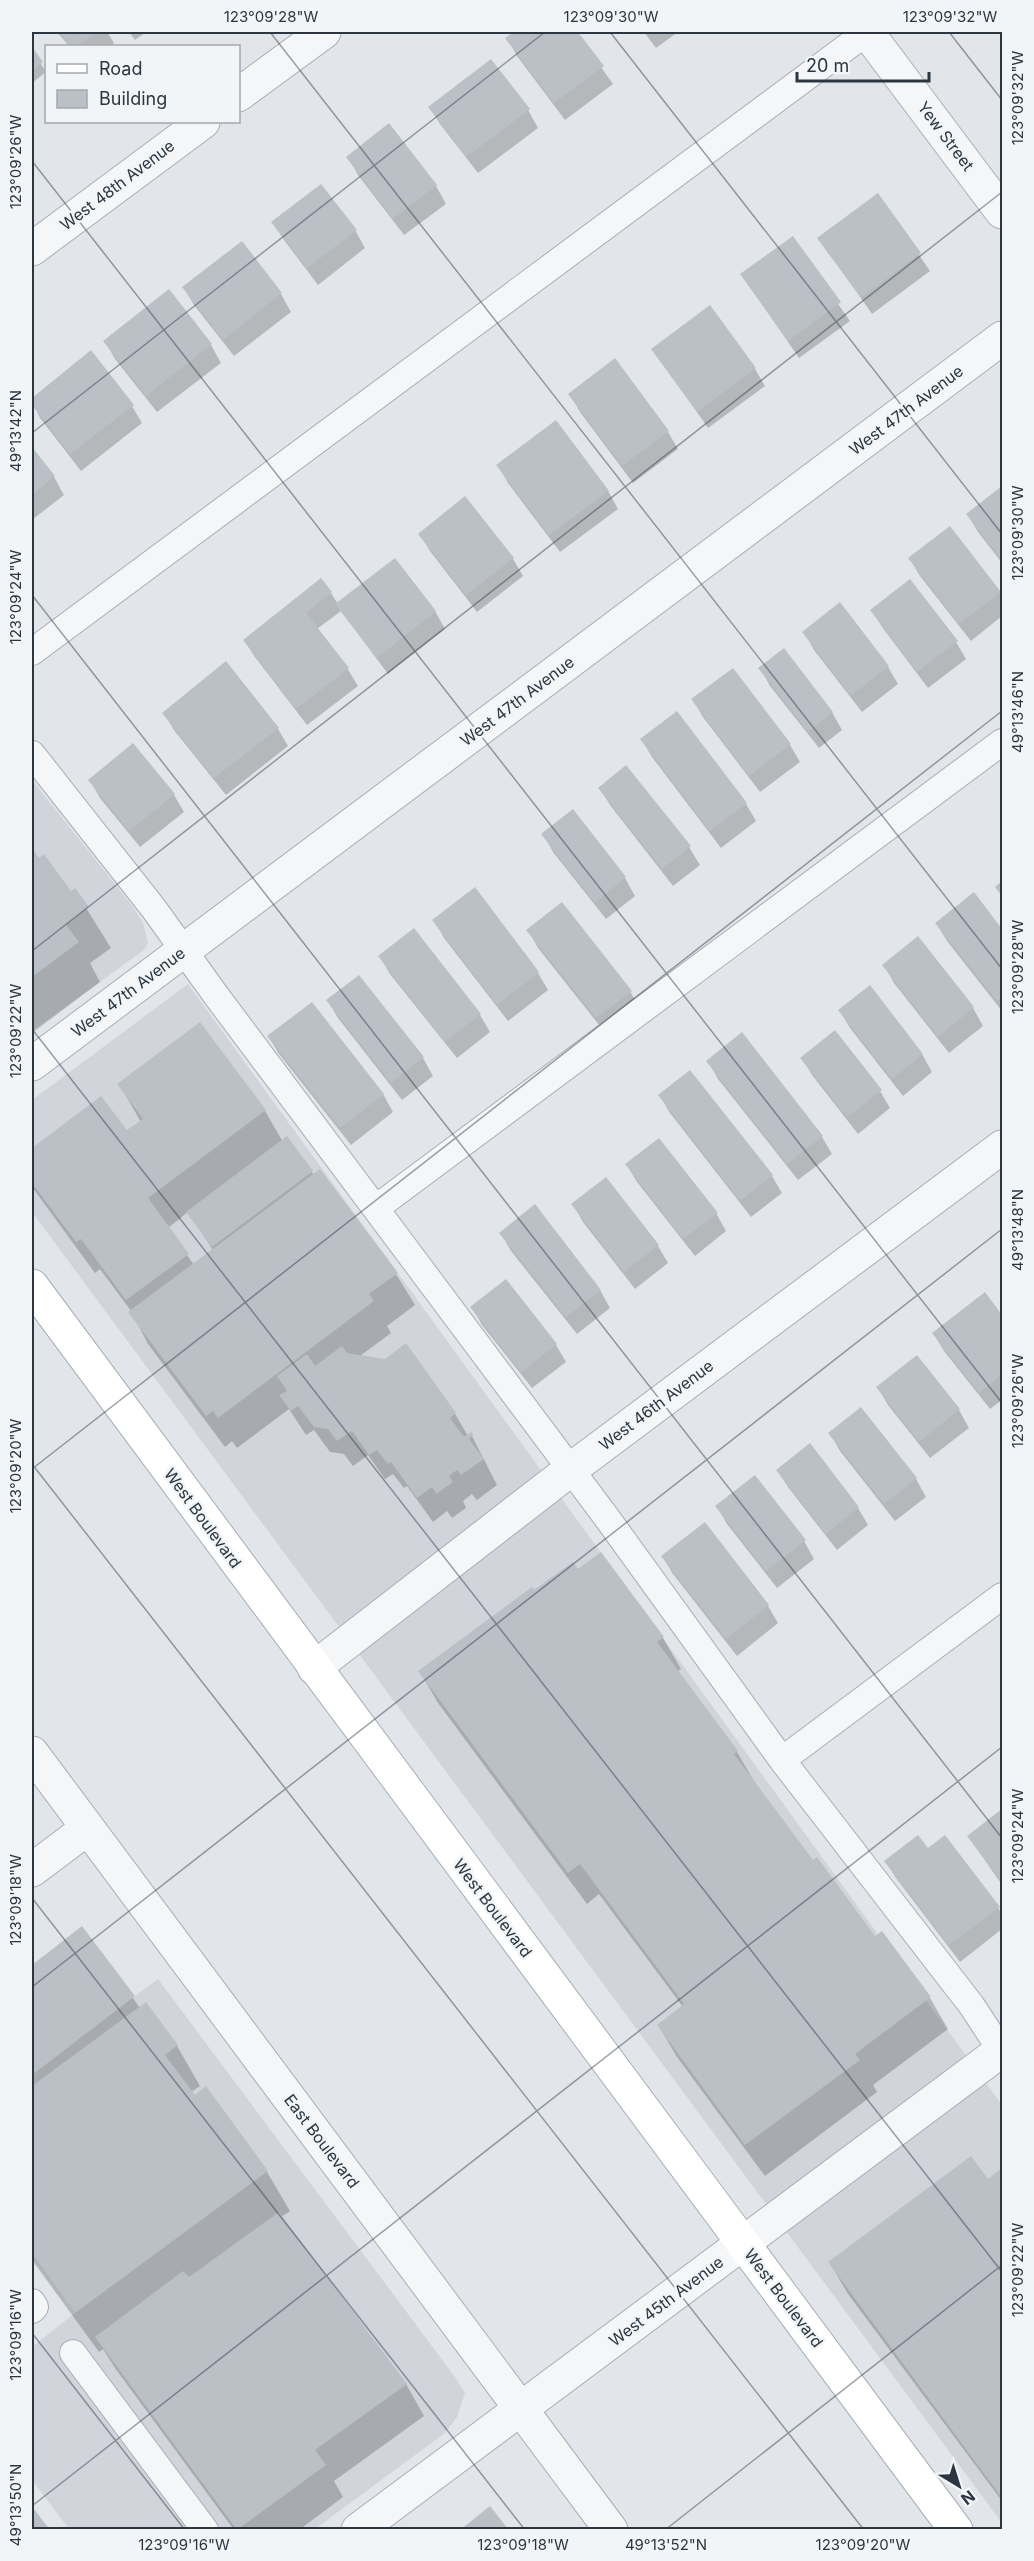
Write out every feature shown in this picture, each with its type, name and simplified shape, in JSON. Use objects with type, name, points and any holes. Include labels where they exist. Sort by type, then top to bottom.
[{"type":"street","points":[[240,94],[324,32]]},
{"type":"street","name":"Yew Street","points":[[867,32],[1002,212]]},
{"type":"street","name":"West 48th Avenue","points":[[32,249],[202,123]]},
{"type":"street","name":"West 47th Avenue","points":[[32,1064],[1002,338]]},
{"type":"street","name":"West 46th Avenue","points":[[314,1668],[570,1470],[1002,1147]]},
{"type":"street","name":"West Boulevard","points":[[32,1286],[956,2529]]},
{"type":"street","name":"East Boulevard","points":[[32,1753],[611,2529]]},
{"type":"street","points":[[32,1870],[88,1828]]},
{"type":"street","name":"West 45th Avenue","points":[[357,2529],[1002,2051]]},
{"type":"lane","points":[[32,652],[867,32]]},
{"type":"lane","points":[[376,1208],[1002,742]]},
{"type":"lane","points":[[32,754],[184,950],[782,1760],[972,2006],[1002,2051]]},
{"type":"lane","points":[[782,1760],[1002,1596]]},
{"type":"lane","points":[[32,2302],[35,2307],[32,2310]]},
{"type":"lane","points":[[73,2353],[205,2529]]},
{"type":"shaded area","points":[[32,780],[134,908],[143,923],[148,943],[144,950],[32,1031]]},
{"type":"shaded area","points":[[188,984],[1002,2105],[1002,2523],[32,1212],[32,1100]]},
{"type":"shaded area","points":[[158,1979],[465,2393],[457,2417],[445,2433],[315,2529],[69,2529],[32,2480],[32,2347],[75,2313],[32,2256],[32,2072]]},
{"type":"building","points":[[59,32],[97,32],[78,45],[70,45]]},
{"type":"building","points":[[514,32],[578,32],[604,66],[554,103],[505,38]]},
{"type":"building","points":[[32,47],[43,62],[32,71]]},
{"type":"building","points":[[491,59],[530,109],[466,157],[428,107]]},
{"type":"building","points":[[389,123],[437,185],[393,219],[346,157]]},
{"type":"building","points":[[321,184],[357,230],[307,268],[271,222]]},
{"type":"building","points":[[878,193],[921,253],[861,298],[817,238]]},
{"type":"building","points":[[793,236],[841,302],[788,341],[740,274]]},
{"type":"building","points":[[242,241],[282,293],[223,340],[182,287]]},
{"type":"building","points":[[169,289],[212,344],[146,396],[103,341]]},
{"type":"building","points":[[710,305],[756,368],[697,412],[651,349]]},
{"type":"building","points":[[91,350],[134,405],[70,454],[32,405],[32,398]]},
{"type":"building","points":[[615,358],[669,431],[622,466],[568,394]]},
{"type":"building","points":[[556,420],[609,491],[549,535],[496,465]]},
{"type":"building","points":[[32,447],[55,476],[32,495]]},
{"type":"building","points":[[1002,486],[1002,561],[966,514]]},
{"type":"building","points":[[465,496],[514,558],[466,595],[418,534]]},
{"type":"building","points":[[950,526],[1001,592],[959,624],[908,558]]},
{"type":"building","points":[[395,558],[436,611],[377,658],[335,604]]},
{"type":"building","points":[[321,578],[332,592],[306,613],[349,668],[296,709],[243,640]]},
{"type":"building","points":[[910,579],[958,641],[917,672],[870,610]]},
{"type":"building","points":[[840,602],[889,666],[851,696],[802,632]]},
{"type":"building","points":[[784,648],[833,712],[808,732],[758,668]]},
{"type":"building","points":[[226,661],[279,728],[214,778],[162,713]]},
{"type":"building","points":[[733,668],[791,744],[749,776],[691,699]]},
{"type":"building","points":[[677,711],[747,803],[710,831],[640,739]]},
{"type":"building","points":[[133,743],[175,794],[129,831],[88,780]]},
{"type":"building","points":[[626,765],[691,846],[662,869],[598,788]]},
{"type":"building","points":[[573,809],[626,877],[595,903],[541,834]]},
{"type":"building","points":[[32,847],[39,858],[44,854],[71,891],[75,888],[89,907],[66,925],[79,942],[32,977]]},
{"type":"building","points":[[1002,881],[1002,896],[995,887]]},
{"type":"building","points":[[475,887],[539,972],[497,1005],[432,920]]},
{"type":"building","points":[[974,892],[1002,929],[1002,997],[997,1001],[935,923]]},
{"type":"building","points":[[562,902],[632,991],[596,1018],[526,930]]},
{"type":"building","points":[[414,928],[481,1014],[445,1042],[378,956]]},
{"type":"building","points":[[918,936],[974,1007],[938,1037],[882,965]]},
{"type":"building","points":[[359,975],[424,1057],[391,1083],[326,1000]]},
{"type":"building","points":[[870,985],[923,1054],[892,1079],[838,1010]]},
{"type":"building","points":[[312,1002],[384,1094],[340,1128],[267,1036]]},
{"type":"building","points":[[200,1022],[266,1110],[148,1198],[189,1254],[126,1300],[81,1239],[76,1242],[32,1183],[32,1148],[101,1096],[127,1130],[143,1119],[117,1084]]},
{"type":"building","points":[[835,1030],[882,1090],[847,1117],[800,1058]]},
{"type":"building","points":[[742,1032],[823,1136],[787,1164],[706,1061]]},
{"type":"building","points":[[690,1070],[773,1175],[740,1201],[658,1095]]},
{"type":"building","points":[[287,1136],[313,1171],[212,1247],[186,1212]]},
{"type":"building","points":[[659,1138],[718,1213],[683,1239],[625,1164]]},
{"type":"building","points":[[320,1169],[398,1273],[369,1294],[374,1301],[218,1418],[213,1411],[206,1416],[128,1312]]},
{"type":"building","points":[[606,1177],[659,1245],[624,1272],[571,1204]]},
{"type":"building","points":[[535,1204],[601,1290],[566,1317],[499,1233]]},
{"type":"building","points":[[506,1279],[557,1344],[521,1372],[470,1307]]},
{"type":"building","points":[[985,1292],[1002,1315],[1002,1374],[979,1393],[932,1333]]},
{"type":"building","points":[[406,1343],[456,1413],[450,1418],[464,1437],[471,1432],[473,1435],[469,1439],[484,1459],[461,1475],[457,1470],[449,1476],[453,1482],[436,1494],[432,1487],[417,1498],[391,1462],[388,1464],[377,1450],[369,1455],[352,1431],[337,1441],[328,1429],[314,1427],[298,1406],[291,1411],[279,1395],[287,1391],[277,1376],[307,1354],[315,1366],[342,1346],[347,1353],[385,1359]]},
{"type":"building","points":[[917,1355],[960,1409],[919,1442],[876,1387]]},
{"type":"building","points":[[861,1407],[917,1478],[884,1504],[828,1433]]},
{"type":"building","points":[[810,1443],[859,1507],[826,1534],[776,1470]]},
{"type":"building","points":[[755,1475],[806,1540],[766,1571],[715,1506]]},
{"type":"building","points":[[705,1522],[769,1605],[726,1639],[661,1556]]},
{"type":"building","points":[[601,1552],[664,1637],[657,1642],[738,1751],[734,1754],[813,1860],[817,1857],[875,1936],[882,1931],[931,1997],[855,2054],[860,2060],[745,2145],[657,2025],[684,2004],[580,1864],[568,1873],[418,1671],[532,1587],[534,1590],[573,1562],[578,1569]]},
{"type":"building","points":[[1002,1809],[1002,1883],[967,1836]]},
{"type":"building","points":[[918,1835],[928,1848],[945,1835],[1000,1907],[949,1945],[884,1861]]},
{"type":"building","points":[[82,1926],[135,1996],[32,2075],[32,1965]]},
{"type":"building","points":[[146,2002],[178,2045],[165,2055],[195,2095],[206,2086],[268,2171],[75,2313],[32,2254],[32,2086]]},
{"type":"building","points":[[971,2156],[988,2179],[1002,2168],[1002,2498],[828,2262]]},
{"type":"building","points":[[279,2212],[407,2384],[315,2450],[326,2465],[237,2530],[95,2337],[183,2271],[189,2277]]},
{"type":"building","points":[[490,2506],[509,2530],[460,2530]]},
{"type":"building","points":[[34,2509],[50,2530],[32,2530],[32,2511]]}]
